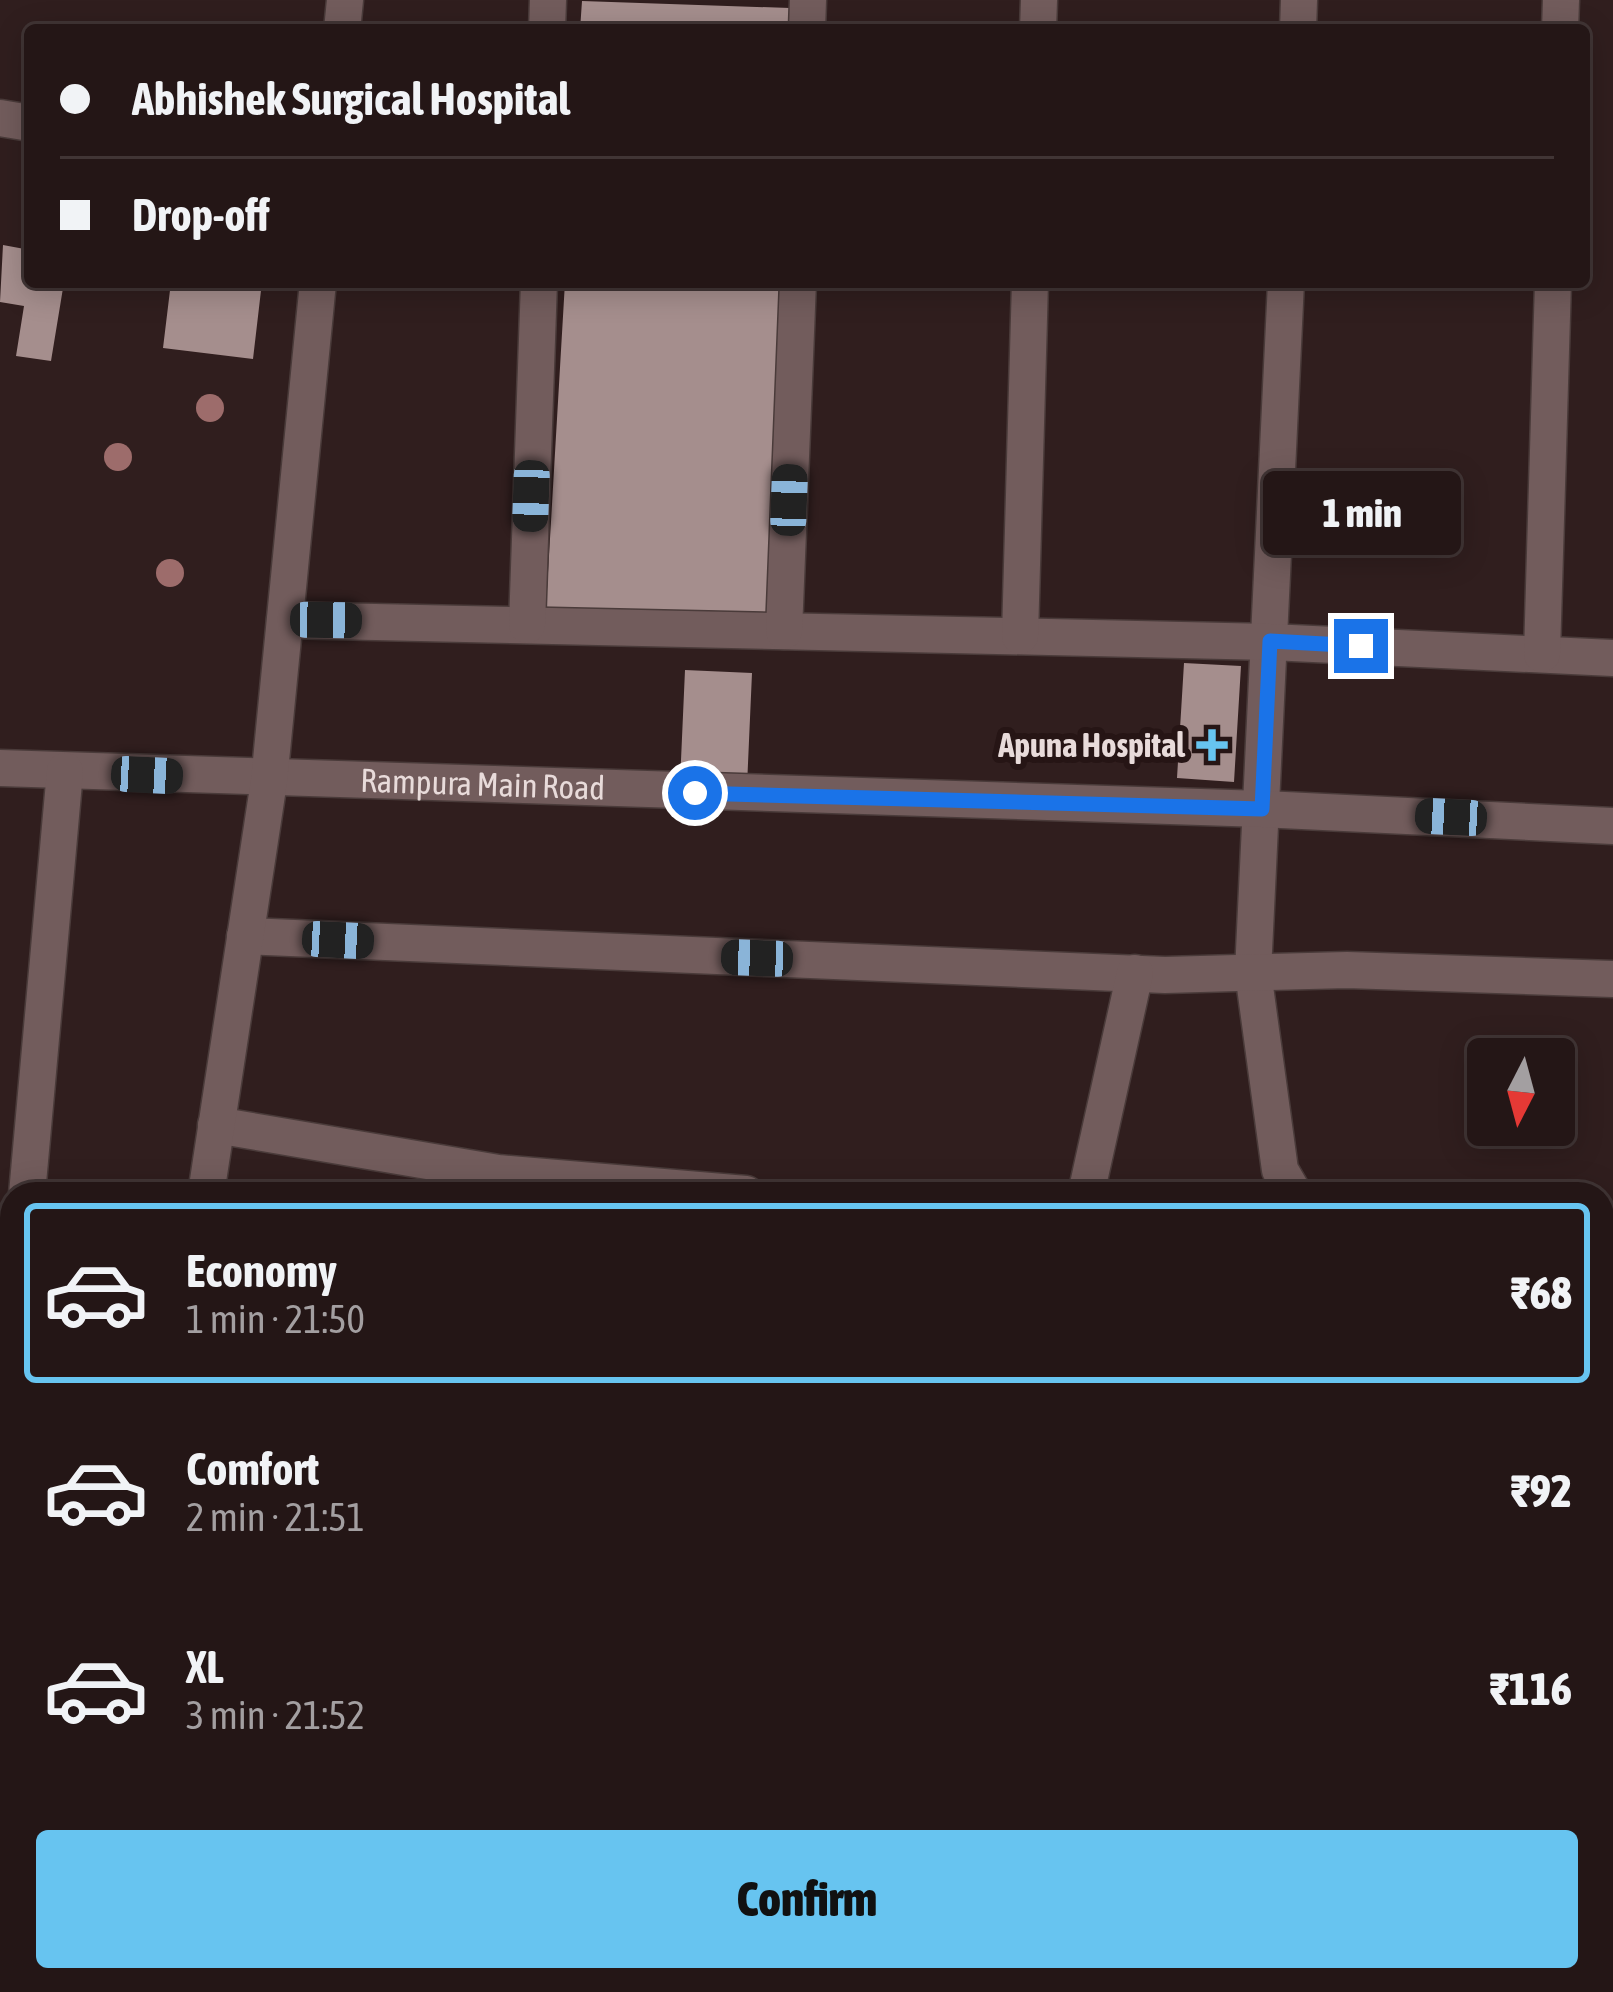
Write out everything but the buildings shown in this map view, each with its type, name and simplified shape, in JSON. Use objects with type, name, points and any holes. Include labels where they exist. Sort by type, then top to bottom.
[{"type":"street","points":[[208,1182],[269,781],[317,288]]},
{"type":"street","points":[[527,625],[539,288]]},
{"type":"street","points":[[784,631],[798,288]]},
{"type":"street","points":[[1020,636],[1030,288]]},
{"type":"street","points":[[1286,288],[1253,972],[1280,1171],[1287,1182]]},
{"type":"street","points":[[1542,654],[1552,288]]},
{"type":"street","points":[[285,620],[1270,641],[1613,658]]},
{"type":"street","name":"Rampura Main Road","points":[[0,768],[269,781],[1262,809],[1613,826]]},
{"type":"street","points":[[28,1182],[65,771]]},
{"type":"street","points":[[245,936],[1135,973],[1613,979]]},
{"type":"street","points":[[1089,1182],[1135,973]]},
{"type":"street","points":[[216,1125],[487,1182]]},
{"type":"place","name":"Apuna Hospital","points":[[1212,745]]},
{"type":"route","points":[[695,793],[1262,809],[1270,641],[1361,646]]}]
